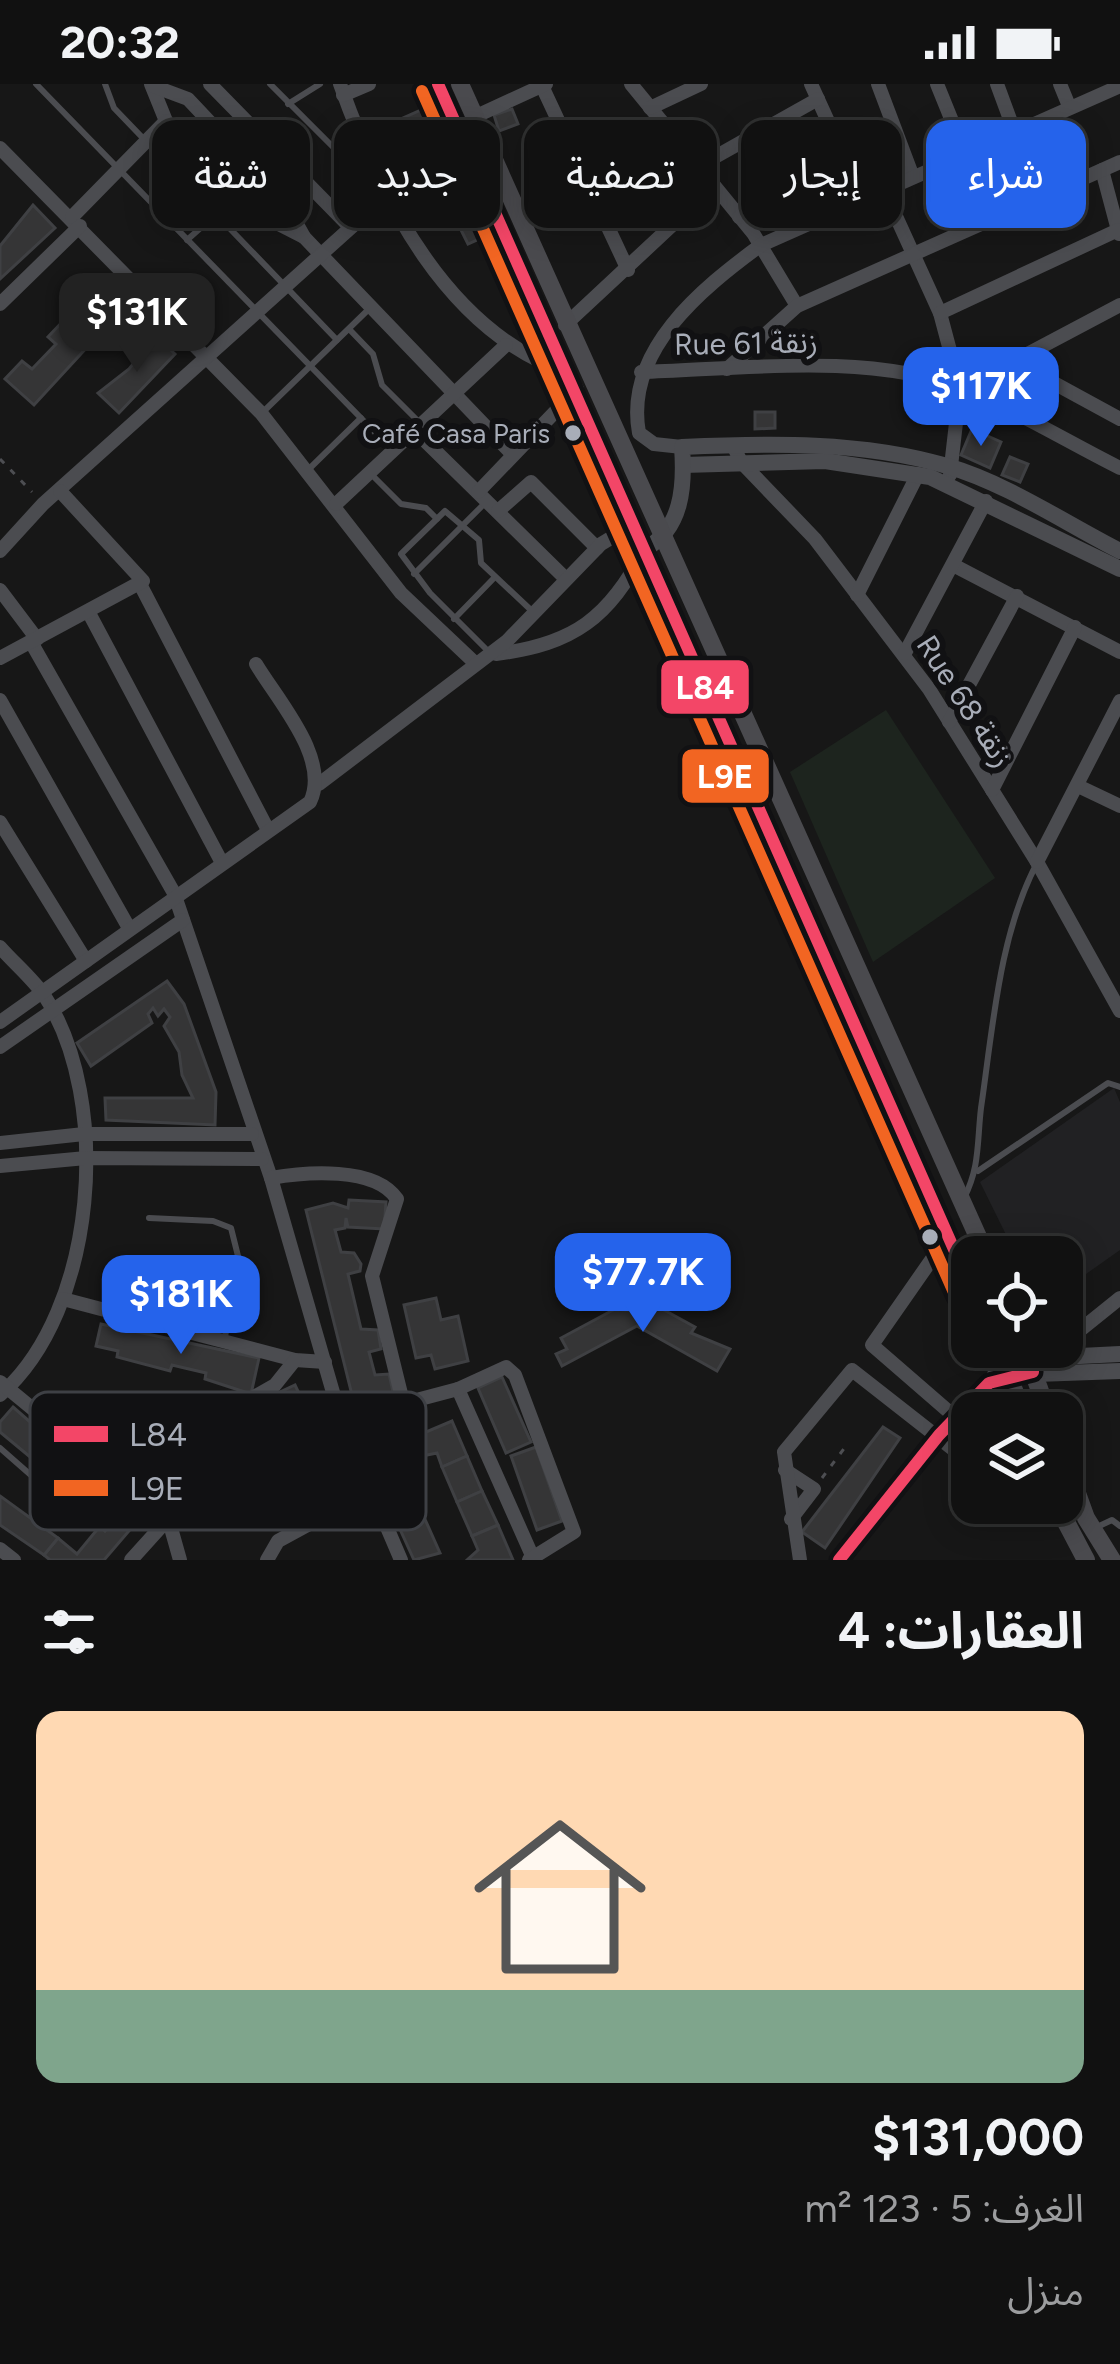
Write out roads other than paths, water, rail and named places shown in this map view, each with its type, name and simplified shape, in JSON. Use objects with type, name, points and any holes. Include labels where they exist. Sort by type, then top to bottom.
[{"type":"main road","points":[[438,84],[454,120]]},
{"type":"main road","points":[[460,84],[951,1241]]},
{"type":"main road","points":[[500,221],[634,524],[654,544],[977,1236]]},
{"type":"main road","points":[[1083,1513],[1112,1560]]},
{"type":"main road","points":[[1067,1524],[1086,1560]]},
{"type":"street","points":[[188,99],[207,84],[244,120]]},
{"type":"street","points":[[354,120],[342,90],[369,84]]},
{"type":"street","points":[[631,84],[660,120]]},
{"type":"street","points":[[650,108],[701,84]]},
{"type":"street","points":[[811,84],[827,120]]},
{"type":"street","points":[[878,84],[914,177]]},
{"type":"street","points":[[937,84],[952,120]]},
{"type":"street","points":[[997,84],[1010,120]]},
{"type":"street","points":[[1060,84],[1069,106]]},
{"type":"street","points":[[152,85],[188,99],[207,120]]},
{"type":"street","points":[[152,85],[166,120]]},
{"type":"street","points":[[474,117],[544,85],[558,120]]},
{"type":"street","points":[[1038,120],[1120,86]]},
{"type":"street","points":[[717,156],[818,99]]},
{"type":"street","points":[[0,304],[152,135]]},
{"type":"street","points":[[0,148],[261,413],[414,607],[475,663]]},
{"type":"street","points":[[1086,177],[1120,162]]},
{"type":"street","points":[[940,314],[1119,233],[1102,170]]},
{"type":"street","points":[[902,182],[926,171]]},
{"type":"street","points":[[310,186],[334,211]]},
{"type":"street","points":[[717,193],[760,245],[797,306]]},
{"type":"street","points":[[281,228],[304,236]]},
{"type":"street","points":[[301,228],[512,454]]},
{"type":"street","points":[[0,550],[44,504],[349,228]]},
{"type":"street","points":[[405,228],[417,248],[506,345],[576,388],[512,454],[488,501]]},
{"type":"street","points":[[606,228],[628,270]]},
{"type":"street","points":[[565,326],[671,228]]},
{"type":"street","points":[[797,228],[760,245],[651,348],[640,372],[639,434],[683,456],[851,450],[950,475],[1120,551]]},
{"type":"street","points":[[900,228],[940,314],[960,388],[950,475]]},
{"type":"street","points":[[727,369],[797,306],[972,228]]},
{"type":"street","points":[[1120,305],[1032,347],[1020,358],[1030,370],[1120,419]]},
{"type":"street","points":[[335,504],[506,345]]},
{"type":"street","name":"Rue 61 زنقة","points":[[640,372],[817,367],[960,388],[1120,468]]},
{"type":"street","points":[[418,428],[566,578]]},
{"type":"street","points":[[737,454],[950,475],[986,501],[1120,569]]},
{"type":"street","name":"Rue 68 زنقة","points":[[737,454],[815,539],[905,653],[1037,862],[1120,1011]]},
{"type":"street","points":[[490,654],[549,644],[614,603],[675,521],[683,456]]},
{"type":"street","points":[[857,595],[918,474]]},
{"type":"street","points":[[488,501],[530,482],[597,548]]},
{"type":"street","points":[[61,491],[138,571],[141,586],[268,830]]},
{"type":"street","points":[[905,653],[986,501]]},
{"type":"street","points":[[0,1022],[174,893],[310,802],[319,784],[490,654],[597,548],[634,524]]},
{"type":"street","points":[[955,566],[1120,652]]},
{"type":"street","points":[[0,658],[141,586]]},
{"type":"street","points":[[0,590],[34,640],[174,893],[252,1134],[271,1178],[334,1392]]},
{"type":"street","points":[[949,722],[1017,596]]},
{"type":"street","points":[[89,613],[221,861]]},
{"type":"street","points":[[992,790],[1075,627]]},
{"type":"street","points":[[256,664],[313,760],[319,784]]},
{"type":"street","points":[[0,700],[129,928]]},
{"type":"street","points":[[1037,862],[1120,701]]},
{"type":"street","points":[[1078,786],[1120,806]]},
{"type":"street","points":[[0,823],[86,961]]},
{"type":"street","points":[[0,1047],[183,920]]},
{"type":"street","points":[[0,947],[43,993],[73,1061],[86,1158],[80,1235],[63,1299],[2,1389],[30,1411]]},
{"type":"street","points":[[0,1143],[84,1134],[252,1134]]},
{"type":"street","points":[[0,1166],[86,1158],[262,1159]]},
{"type":"street","points":[[271,1178],[344,1176],[381,1185],[397,1198],[372,1276],[401,1392]]},
{"type":"street","points":[[949,1236],[872,1346],[951,1414]]},
{"type":"street","points":[[1083,1328],[1120,1298]]},
{"type":"street","points":[[63,1299],[296,1360],[326,1362]]},
{"type":"street","points":[[1083,1353],[1120,1354]]},
{"type":"street","points":[[263,1392],[296,1360]]},
{"type":"street","points":[[1083,1366],[1120,1371]]},
{"type":"street","points":[[426,1399],[506,1367],[515,1375],[574,1532],[532,1559],[458,1389]]},
{"type":"street","points":[[980,1392],[999,1368]]},
{"type":"street","points":[[800,1560],[785,1470],[787,1445],[852,1370],[951,1446]]},
{"type":"street","points":[[839,1560],[951,1422]]},
{"type":"street","points":[[785,1470],[814,1489],[791,1519]]},
{"type":"street","points":[[131,1560],[160,1530]]},
{"type":"street","points":[[172,1530],[180,1560]]},
{"type":"street","points":[[267,1560],[268,1551],[278,1541],[298,1530]]},
{"type":"street","points":[[389,1530],[401,1560]]},
{"type":"street","points":[[0,1549],[14,1560]]},
{"type":"lane","points":[[35,84],[394,452]]},
{"type":"lane","points":[[104,84],[114,108],[152,143]]},
{"type":"lane","points":[[270,84],[334,148]]},
{"type":"lane","points":[[288,104],[320,84]]},
{"type":"lane","points":[[187,239],[199,228]]},
{"type":"lane","points":[[231,228],[338,340]]},
{"type":"lane","points":[[261,413],[371,307]]},
{"type":"lane","points":[[350,329],[373,354],[382,385],[418,428]]},
{"type":"lane","points":[[309,469],[361,418]]},
{"type":"lane","points":[[371,474],[401,504],[427,508],[436,519]]},
{"type":"lane","points":[[414,574],[488,501]]},
{"type":"lane","points":[[490,654],[430,593],[401,554],[436,519],[448,509],[466,524],[479,540],[481,562],[535,614]]},
{"type":"lane","points":[[454,619],[495,577]]},
{"type":"lane","points":[[414,607],[430,593]]},
{"type":"lane","points":[[962,1202],[977,1172],[990,1046],[1019,898],[1037,862]]},
{"type":"lane","points":[[977,1172],[1080,1098],[1108,1083],[1120,1087]]},
{"type":"lane","points":[[149,1218],[213,1221],[231,1228],[239,1259],[224,1341]]},
{"type":"lane","points":[[0,1448],[30,1474]]},
{"type":"lane","points":[[1093,1529],[1108,1521],[1120,1526]]},
{"type":"place","name":"Café Casa Paris","points":[[573,433]]}]
